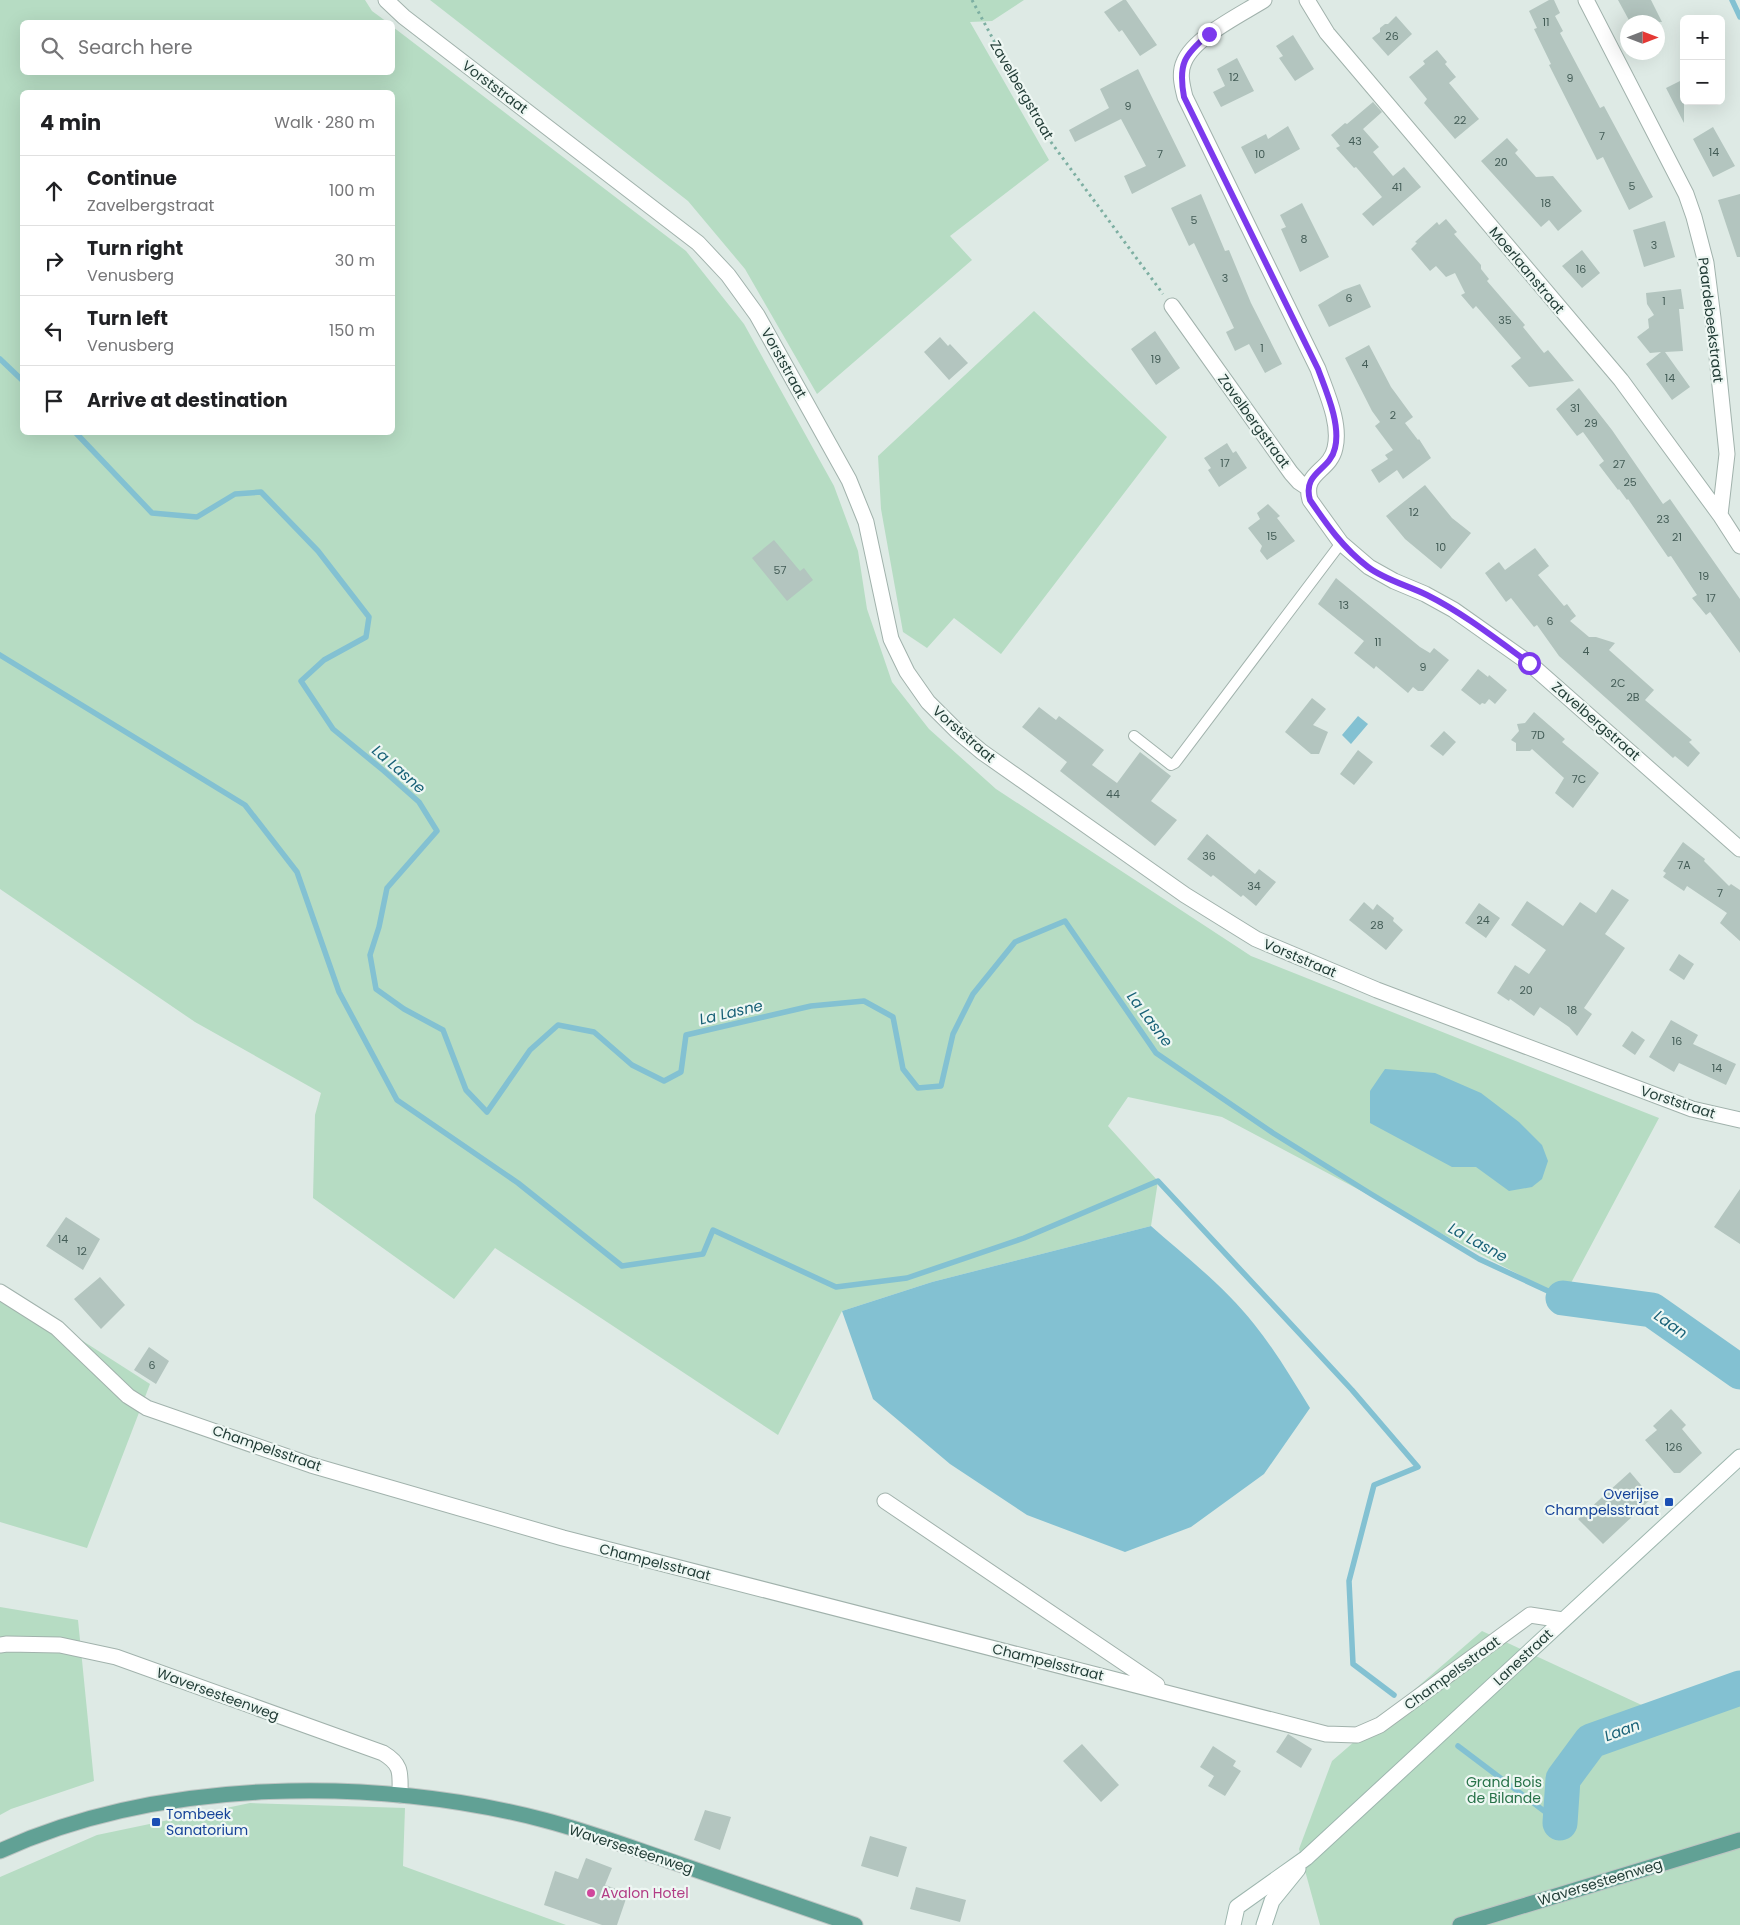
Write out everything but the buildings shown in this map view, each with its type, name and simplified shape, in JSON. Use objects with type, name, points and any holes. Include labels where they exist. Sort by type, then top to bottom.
[{"type":"main road","name":"Waversesteenweg","points":[[0,1851],[81,1820],[186,1799],[281,1790],[400,1795],[465,1803],[544,1820],[624,1845],[856,1925]]},
{"type":"main road","name":"Waversesteenweg","points":[[1460,1925],[1740,1840]]},
{"type":"street","name":"Vorststraat","points":[[386,0],[404,17],[698,242],[728,275],[757,315],[849,480],[866,522],[891,639],[907,672],[928,702],[957,731],[982,752],[1185,895],[1256,939],[1377,990],[1692,1109],[1740,1120]]},
{"type":"street","points":[[1264,0],[1209,34],[1197,44],[1184,62],[1181,78],[1184,97],[1318,369],[1330,402],[1337,431],[1335,449],[1323,468],[1310,480],[1308,488]]},
{"type":"street","name":"Moerlaanstraat","points":[[1307,0],[1327,34],[1621,380],[1720,515],[1740,546]]},
{"type":"street","name":"Paardebeekstraat","points":[[1586,0],[1686,194],[1706,263],[1727,454],[1720,515]]},
{"type":"street","name":"Zavelbergstraat","points":[[1172,306],[1291,473],[1308,488],[1310,500],[1341,543],[1369,568],[1454,610],[1529,663],[1740,849]]},
{"type":"street","name":"Champelsstraat","points":[[0,1292],[57,1328],[128,1396],[151,1409],[311,1465],[563,1538],[1326,1734],[1357,1735],[1380,1725],[1530,1615],[1563,1620]]},
{"type":"street","name":"Lanestraat","points":[[1233,1925],[1237,1907],[1306,1858],[1740,1457]]},
{"type":"street","name":"Champelsstraat","points":[[885,1501],[1166,1692]]},
{"type":"street","name":"Waversesteenweg","points":[[0,1645],[60,1645],[116,1657],[383,1753],[395,1761],[400,1772],[400,1795]]},
{"type":"street","name":"Lanestraat","points":[[1264,1925],[1272,1901],[1306,1858]]},
{"type":"lane","points":[[1134,736],[1171,764],[1175,763],[1341,543]]},
{"type":"path","name":"Zavelbergstraat","points":[[972,0],[1042,130],[1172,306]]},
{"type":"green space","points":[[0,0],[365,0],[372,11],[384,20],[20,20],[20,75],[395,75],[395,29],[686,251],[744,324],[834,486],[858,551],[867,609],[892,682],[929,729],[996,789],[1251,956],[1659,1118],[1563,1298],[1222,1117],[1128,1097],[1108,1126],[1158,1181],[1151,1226],[932,1282],[842,1311],[778,1435],[495,1248],[454,1299],[313,1198],[315,1115],[321,1093],[195,1022],[0,889]]},
{"type":"green space","points":[[430,0],[1024,0],[992,21],[970,22],[1049,160],[950,236],[972,260],[817,394],[745,269],[688,201]]},
{"type":"green space","points":[[1034,311],[1167,437],[1001,654],[954,618],[927,648],[903,632],[881,509],[878,456]]},
{"type":"green space","points":[[0,1288],[150,1384],[87,1548],[0,1522]]},
{"type":"green space","points":[[0,1607],[78,1620],[94,1781],[11,1809],[0,1815]]},
{"type":"green space","name":"Grand Bois de Bilande","points":[[1482,1631],[1674,1720],[1740,1700],[1740,1925],[1320,1925],[1299,1849],[1332,1761]]},
{"type":"green space","points":[[250,1803],[405,1808],[403,1866],[566,1925],[0,1925],[0,1877],[97,1835]]},
{"type":"water","points":[[1358,716],[1368,724],[1351,744],[1342,735]]},
{"type":"water","points":[[1385,1069],[1435,1073],[1481,1093],[1519,1122],[1542,1145],[1548,1161],[1542,1179],[1532,1187],[1509,1191],[1476,1167],[1452,1167],[1370,1123],[1370,1091]]},
{"type":"water","points":[[1151,1226],[1205,1273],[1243,1310],[1269,1344],[1310,1408],[1264,1474],[1191,1527],[1125,1552],[1027,1515],[950,1464],[873,1399],[842,1311],[932,1282]]},
{"type":"waterway","points":[[1732,0],[1740,17]]},
{"type":"waterway","name":"La Lasne","points":[[0,359],[20,378]]},
{"type":"waterway","name":"La Lasne","points":[[78,435],[152,513],[197,517],[235,494],[261,492],[318,551],[369,617],[366,637],[324,660],[301,681],[333,729],[419,802],[437,831],[387,888],[379,927],[370,955],[376,989],[404,1009],[443,1030],[466,1090],[487,1112],[530,1050],[558,1025],[594,1032],[632,1065],[664,1081],[681,1072],[686,1035],[811,1006],[864,1001],[893,1017],[903,1069],[918,1088],[941,1086],[953,1034],[973,994],[1015,942],[1065,921],[1156,1053],[1273,1133],[1371,1194],[1479,1259],[1563,1298]]},
{"type":"waterway","points":[[0,655],[245,805],[297,872],[339,992],[397,1100],[518,1183],[622,1266],[703,1254],[713,1230],[836,1287],[907,1278],[1024,1238],[1158,1181],[1352,1390],[1418,1467],[1374,1485],[1349,1581],[1353,1664],[1394,1695]]},
{"type":"waterway","name":"Laan","points":[[1563,1298],[1652,1310],[1740,1372]]},
{"type":"waterway","name":"Laan","points":[[1560,1823],[1563,1779],[1591,1741],[1740,1688]]},
{"type":"waterway","points":[[1458,1746],[1560,1823]]},
{"type":"place","name":"Overijse Champelsstraat","points":[[1669,1502]]},
{"type":"place","name":"Tombeek Sanatorium","points":[[156,1822]]},
{"type":"place","name":"Avalon Hotel","points":[[591,1893]]},
{"type":"route","points":[[1209,34],[1197,44],[1184,62],[1181,78],[1184,97],[1318,369],[1330,402],[1337,431],[1335,449],[1323,468],[1310,480],[1308,493],[1310,500],[1341,543],[1369,568],[1454,610],[1529,663]]}]
